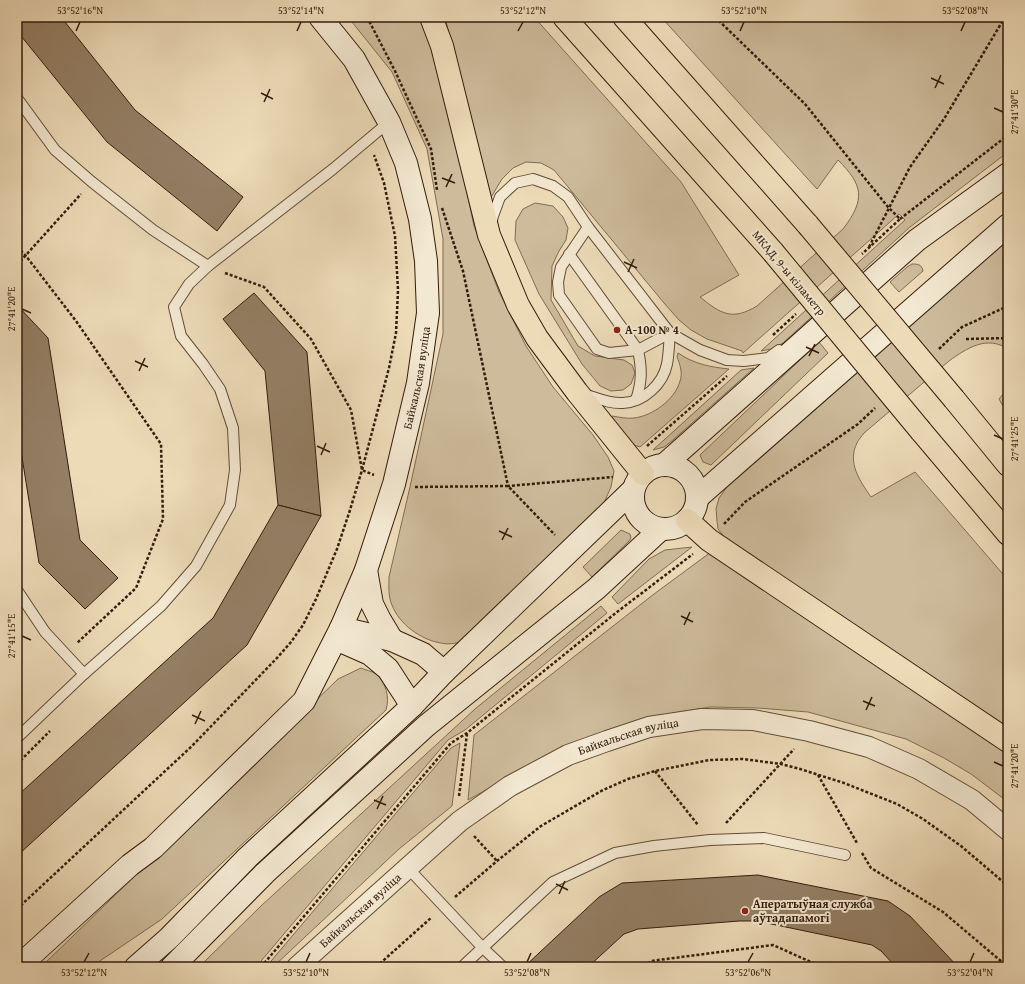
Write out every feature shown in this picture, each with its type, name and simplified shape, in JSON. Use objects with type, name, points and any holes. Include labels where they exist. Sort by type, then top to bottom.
[{"type":"highway","points":[[431,17],[442,46],[489,235],[518,305],[537,338],[577,392],[638,482]]},
{"type":"highway","name":"МКАД, 9-ы кіламетр","points":[[564,17],[773,252],[1008,534]]},
{"type":"highway","points":[[624,17],[808,225],[1007,463]]},
{"type":"highway","points":[[687,520],[709,540],[1008,740]]},
{"type":"main road","name":"Байкальская вуліца","points":[[18,967],[130,865],[153,848],[304,702],[338,634],[366,570],[394,484],[418,383],[428,313],[426,261],[420,219],[406,163],[389,122],[354,59],[320,17]]},
{"type":"main road","points":[[664,465],[917,240],[1008,174]]},
{"type":"main road","points":[[697,498],[1008,226]]},
{"type":"main road","points":[[136,967],[169,938],[248,857],[412,706],[444,672],[638,482],[656,466],[674,466],[683,471],[690,478],[695,488],[697,498],[695,506],[687,520],[675,527],[661,529],[651,526],[642,520],[636,511],[633,501],[638,482]]},
{"type":"main road","points":[[172,967],[265,874],[426,726],[596,589],[661,529]]},
{"type":"main road","points":[[366,570],[372,604],[392,640]]},
{"type":"main road","points":[[338,634],[392,640],[423,654],[444,672]]},
{"type":"main road","points":[[338,634],[370,654],[388,669],[412,706]]},
{"type":"main road","points":[[426,726],[444,672]]},
{"type":"street","name":"Байкальская вуліца","points":[[297,967],[460,821],[510,786],[568,756],[649,727],[702,719],[753,720],[809,731],[869,747],[919,769],[972,800],[1008,830]]},
{"type":"lane","points":[[17,98],[55,150],[92,182],[153,230],[208,266]]},
{"type":"lane","points":[[17,738],[84,674],[161,606],[196,566],[230,505],[235,470],[233,428],[220,389],[181,336],[174,307],[189,284],[208,266],[367,142],[389,122]]},
{"type":"lane","points":[[489,235],[493,216],[500,197],[515,183],[533,179],[553,186],[568,198],[588,227],[670,333],[700,350],[727,360],[744,361],[768,358],[830,318]]},
{"type":"lane","points":[[588,227],[561,267],[558,282],[559,295],[598,349],[609,354],[638,350],[670,333]]},
{"type":"lane","points":[[569,254],[638,350],[642,365],[640,389],[636,400]]},
{"type":"lane","points":[[577,392],[608,402],[623,403],[636,400],[650,392],[660,382],[667,365],[670,333]]},
{"type":"lane","points":[[17,590],[44,632],[84,674]]},
{"type":"lane","points":[[462,967],[552,882],[615,853],[654,846],[710,840],[764,838],[845,855]]},
{"type":"lane","points":[[407,867],[482,947],[503,967]]},
{"type":"path","points":[[367,17],[395,71],[431,149],[438,192]]},
{"type":"path","points":[[868,249],[910,167],[944,119],[1005,17]]},
{"type":"path","points":[[900,219],[1008,135]]},
{"type":"path","points":[[17,909],[192,746],[291,642],[303,625],[316,599],[338,549],[362,470],[396,333],[398,290],[394,229],[384,183],[377,161],[367,142]]},
{"type":"path","points":[[17,265],[92,182]]},
{"type":"path","points":[[441,206],[463,271],[508,486],[556,537]]},
{"type":"path","points":[[17,247],[26,256],[76,321],[161,444],[163,519],[136,588],[66,654]]},
{"type":"path","points":[[208,266],[264,287],[311,339],[351,410],[362,470]]},
{"type":"path","points":[[933,354],[962,327],[1008,306]]},
{"type":"path","points":[[966,339],[1008,338]]},
{"type":"path","points":[[261,967],[451,743],[467,733],[617,612],[696,552],[745,502],[858,424],[876,408]]},
{"type":"path","points":[[410,487],[508,486],[616,477]]},
{"type":"path","points":[[655,771],[710,840],[781,764],[809,731]]},
{"type":"path","points":[[459,800],[467,733]]},
{"type":"path","points":[[497,861],[541,826],[603,790],[628,779],[655,771],[709,760],[743,759],[781,764],[851,786],[898,804],[923,819],[961,846],[1008,886]]},
{"type":"path","points":[[818,775],[858,846]]},
{"type":"path","points":[[862,852],[871,868],[943,912],[1008,967]]},
{"type":"path","points":[[644,967],[651,961],[774,945],[822,967]]},
{"type":"shaded area","points":[[348,17],[426,17],[459,154],[474,226],[499,292],[526,346],[553,387],[593,435],[608,457],[614,471],[611,487],[603,505],[462,642],[452,644],[444,644],[433,641],[419,635],[405,625],[395,612],[389,591],[389,577],[443,334],[443,239],[427,149],[392,72]]},
{"type":"shaded area","points":[[445,17],[534,17],[681,182],[739,275],[700,297],[714,308],[727,314],[748,311],[757,306],[843,229],[858,201],[857,185],[853,177],[838,160],[817,189],[661,17],[1008,17],[1008,152],[910,227],[783,343],[771,349],[761,351],[905,220],[899,214],[743,353],[742,351],[707,339],[691,330],[679,320],[554,170],[541,163],[526,162],[513,168],[502,179],[490,199]]},
{"type":"shaded area","points":[[535,203],[553,206],[563,217],[568,228],[566,240],[552,266],[551,300],[578,346],[595,356],[624,360],[632,365],[635,373],[631,384],[623,390],[611,391],[600,386],[582,364],[539,294],[515,240],[516,221],[523,209]]},
{"type":"shaded area","points":[[1008,236],[1008,349],[1000,345],[985,343],[970,348],[956,356],[864,433],[857,443],[853,458],[856,472],[871,497],[915,472],[1008,580],[1008,727],[735,546],[724,537],[718,529],[716,509],[719,498],[727,487],[922,315]]},
{"type":"shaded area","points":[[912,264],[917,264],[923,271],[899,292],[890,282]]},
{"type":"shaded area","points":[[819,342],[828,353],[711,465],[703,462],[700,455]]},
{"type":"shaded area","points":[[678,353],[690,360],[702,364],[729,369],[640,447],[631,444],[611,421],[612,416],[629,418],[641,417],[662,406],[668,401],[677,388],[681,378],[681,369],[677,357]]},
{"type":"shaded area","points":[[754,368],[673,440],[664,447],[653,450],[741,370]]},
{"type":"shaded area","points":[[1008,388],[1008,415],[999,399]]},
{"type":"shaded area","points":[[621,530],[630,534],[631,538],[592,577],[583,567]]},
{"type":"shaded area","points":[[692,547],[618,604],[612,597],[649,559],[665,550]]},
{"type":"shaded area","points":[[711,552],[1008,749],[1008,802],[971,774],[944,758],[906,739],[808,712],[758,708],[710,707],[643,720],[544,757],[468,800],[474,735],[654,594]]},
{"type":"shaded area","points":[[601,606],[607,613],[465,730],[448,740],[256,967],[199,967],[261,906],[475,709]]},
{"type":"shaded area","points":[[361,668],[376,674],[385,686],[388,700],[386,710],[162,919],[91,967],[41,967],[338,679]]},
{"type":"shaded area","points":[[460,743],[452,806],[399,849],[273,967],[266,967],[451,748]]},
{"type":"building","points":[[17,17],[61,17],[135,110],[243,197],[217,231],[107,142],[17,31]]},
{"type":"building","points":[[254,293],[307,352],[321,516],[278,505],[265,371],[223,319]]},
{"type":"building","points":[[17,305],[48,338],[80,540],[118,578],[85,609],[39,563],[17,426]]},
{"type":"building","points":[[278,505],[321,516],[247,645],[17,856],[17,796],[213,618]]},
{"type":"building","points":[[758,875],[888,901],[910,916],[958,967],[896,967],[881,951],[872,945],[757,921],[739,921],[638,929],[624,934],[588,967],[524,967],[599,897],[622,883]]},
{"type":"place","name":"А-100 № 4","points":[[617,330]]},
{"type":"place","name":"Аператыўная служба аўтадапамогі","points":[[745,911]]}]
